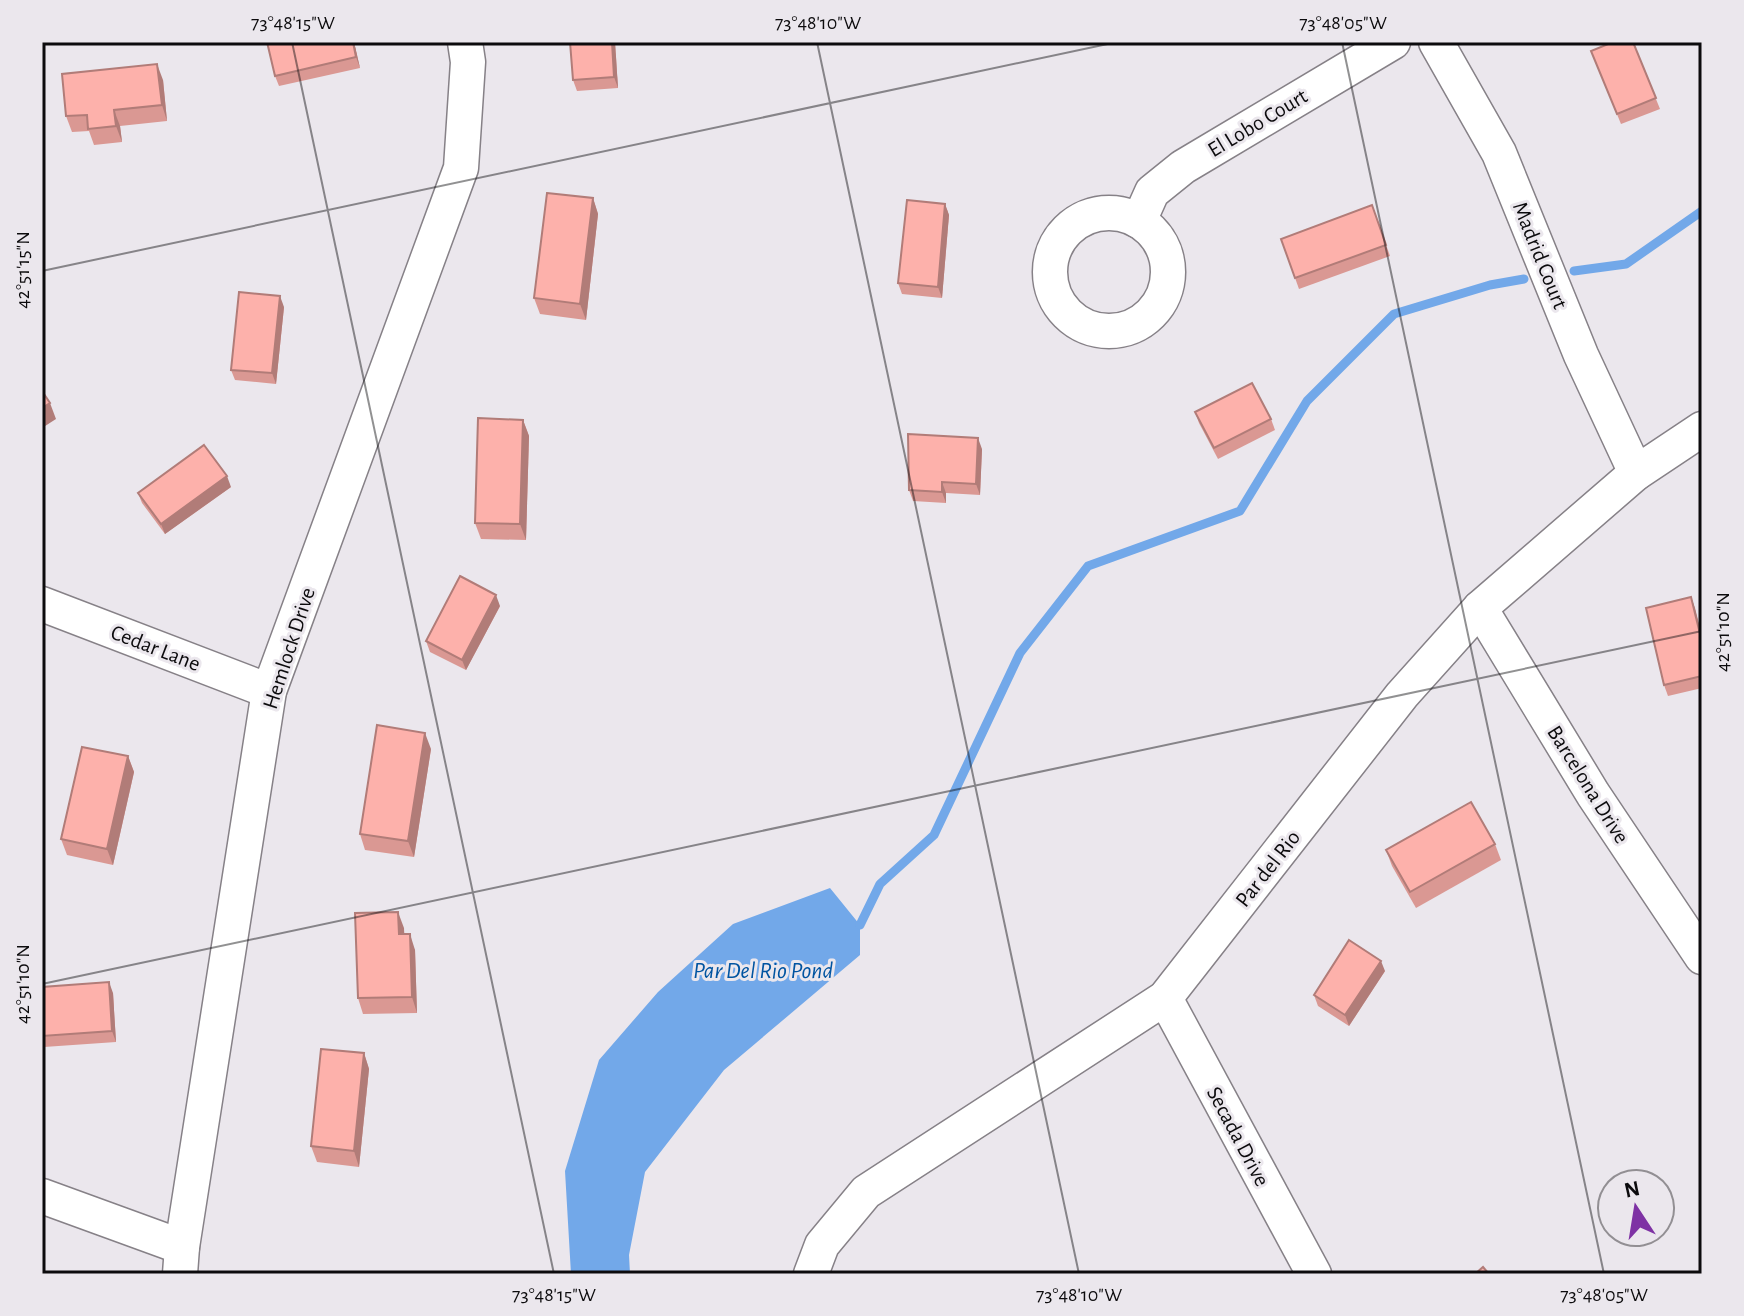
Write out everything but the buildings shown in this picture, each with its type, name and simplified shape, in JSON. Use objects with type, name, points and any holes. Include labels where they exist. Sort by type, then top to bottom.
[{"type":"street","name":"Hemlock Drive","points":[[181,1260],[269,691],[461,168],[468,62],[465,42]]},
{"type":"street","name":"El Lobo Court","points":[[1139,221],[1152,192],[1183,167],[1393,42]]},
{"type":"street","name":"Madrid Court","points":[[1436,42],[1499,153],[1581,355],[1636,473]]},
{"type":"street","name":"Par del Rio","points":[[811,1274],[822,1245],[866,1192],[1165,998],[1402,695],[1480,608],[1636,473],[1702,429]]},
{"type":"street","name":"Cedar Lane","points":[[42,604],[269,691]]},
{"type":"street","name":"Barcelona Drive","points":[[1480,608],[1593,794],[1702,957]]},
{"type":"street","name":"Secada Drive","points":[[1165,998],[1314,1274]]},
{"type":"street","points":[[42,1196],[181,1260]]},
{"type":"water","name":"Par Del Rio Pond","points":[[830,888],[860,925],[860,955],[724,1070],[645,1172],[629,1255],[630,1274],[571,1274],[565,1171],[599,1060],[658,992],[733,924]]},
{"type":"waterway","points":[[1574,271],[1626,264],[1702,211]]},
{"type":"waterway","points":[[860,925],[880,884],[934,835],[1020,653],[1088,566],[1240,511],[1307,401],[1394,314],[1490,285],[1524,279]]}]
